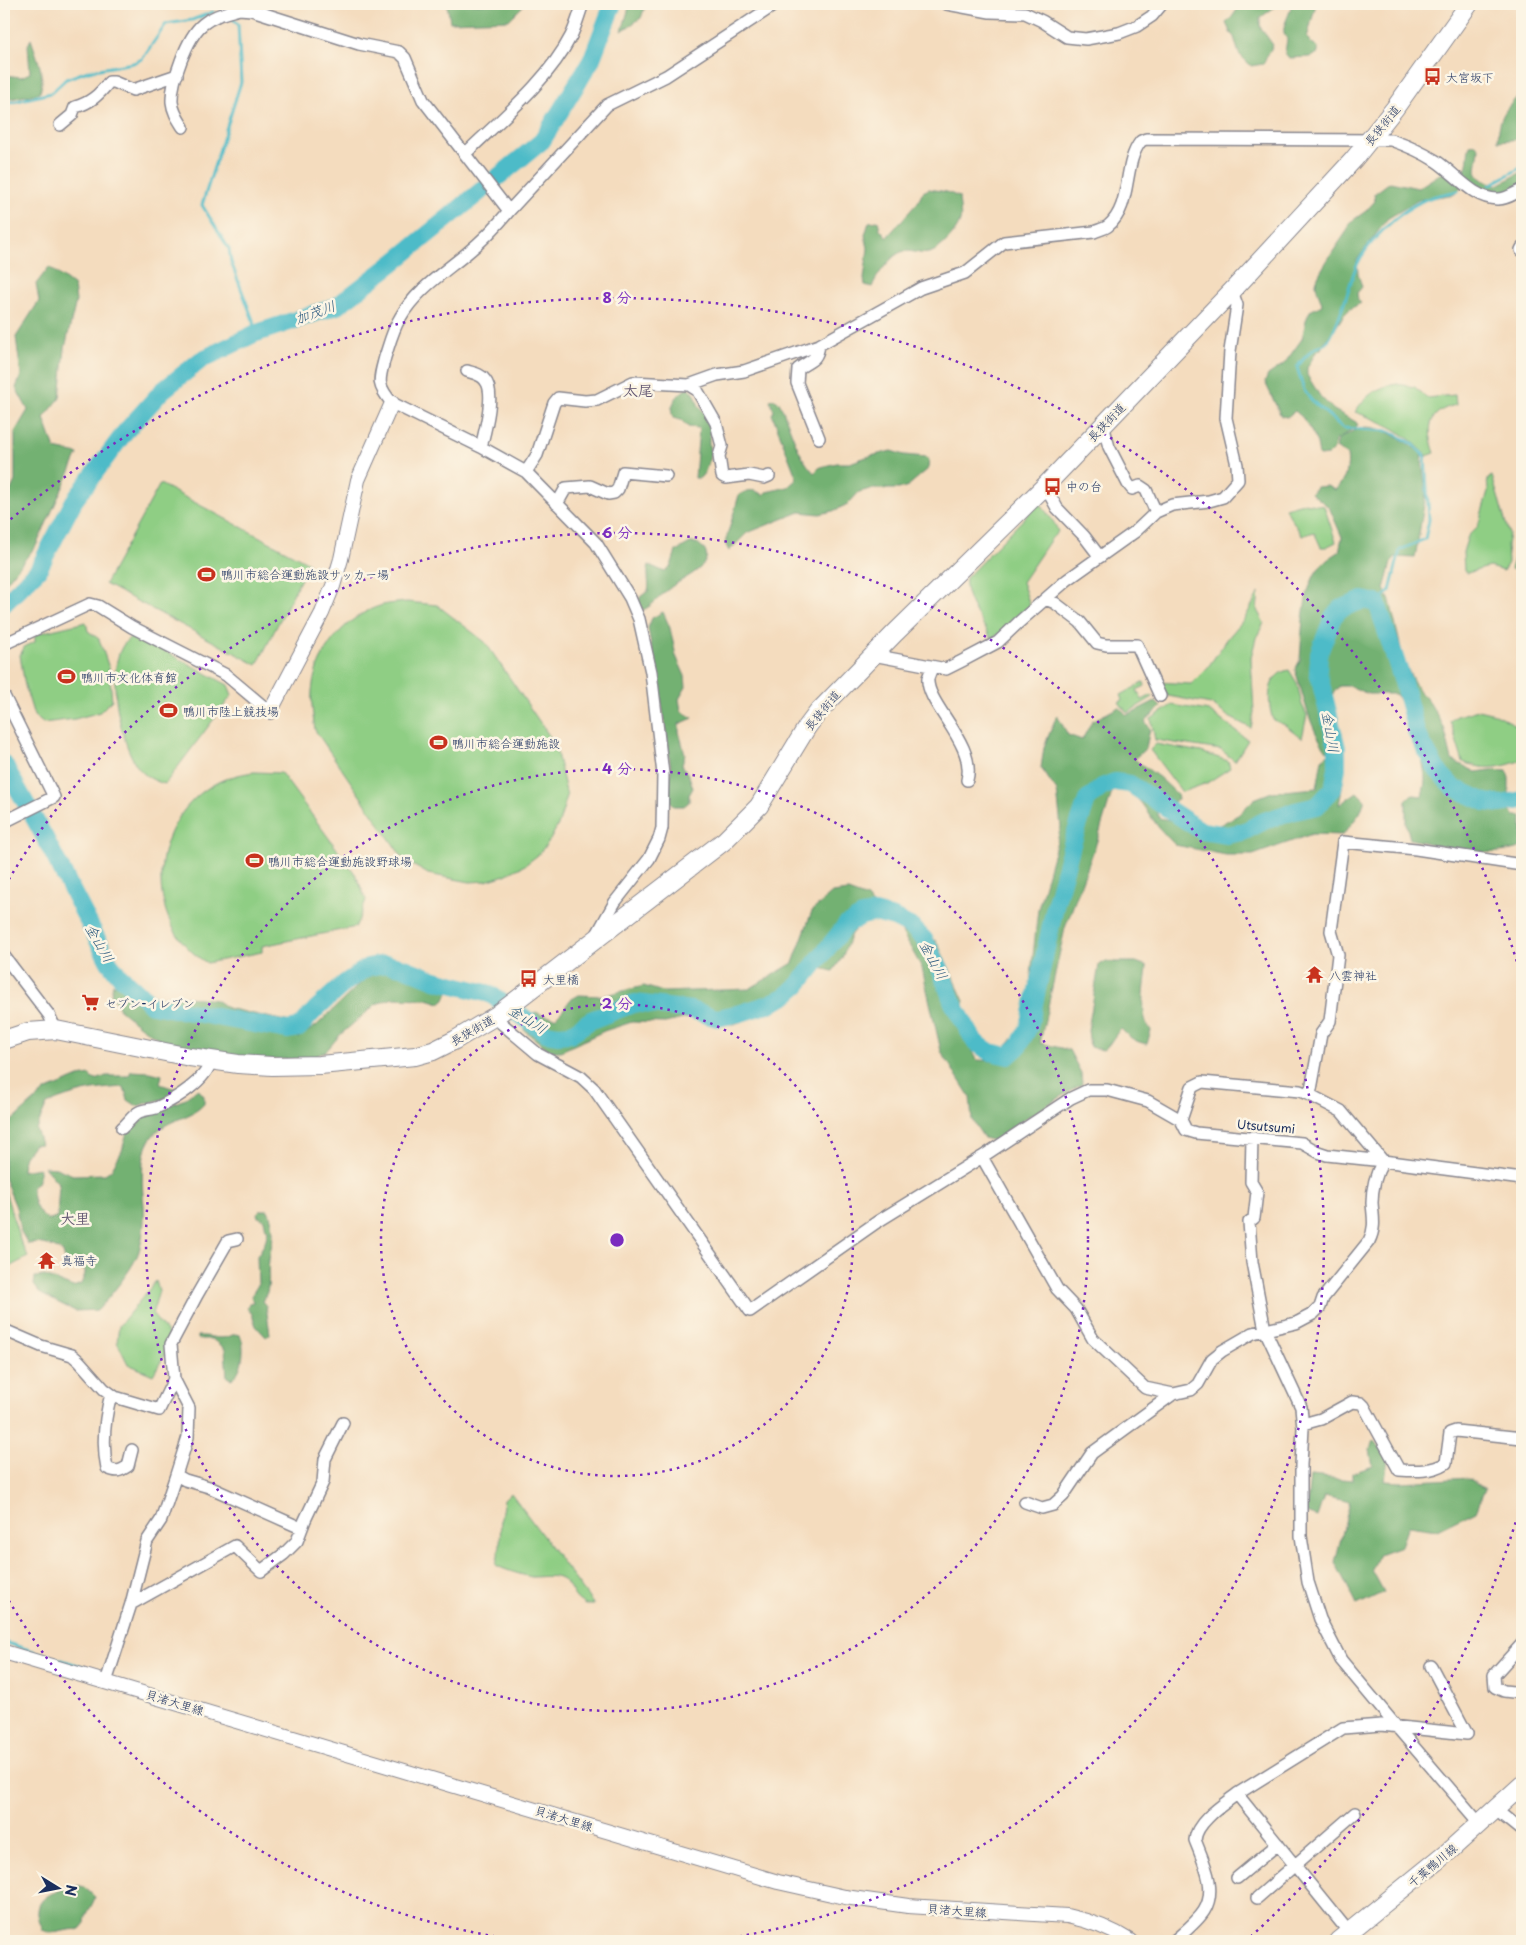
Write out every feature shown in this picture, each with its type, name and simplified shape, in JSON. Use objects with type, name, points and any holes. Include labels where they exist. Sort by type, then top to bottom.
[{"type":"main road","name":"長狭街道","points":[[4,1040],[28,1032],[56,1030],[211,1061],[272,1066],[339,1063],[410,1058],[441,1047],[496,1016],[724,841],[747,819],[770,790],[813,718],[873,654],[1045,486],[1232,291],[1371,139],[1407,93],[1470,4]]},
{"type":"main road","name":"千葉鴨川線","points":[[1348,1938],[1496,1810],[1522,1785]]},
{"type":"street","points":[[465,154],[538,82],[571,36],[583,4]]},
{"type":"street","points":[[593,942],[607,914],[650,858],[660,839],[664,816],[664,774],[651,672],[639,619],[630,598],[596,543],[526,472],[481,447],[392,403],[382,391],[380,378],[387,352],[400,318],[425,288],[494,229],[509,210],[607,106],[666,76],[776,4]]},
{"type":"street","points":[[947,4],[990,12],[1025,13],[1067,37],[1086,39],[1119,34],[1137,26],[1152,16],[1162,4]]},
{"type":"street","points":[[183,127],[176,117],[172,102],[177,75],[185,52],[197,29],[216,16],[235,7],[252,10],[359,44],[399,52],[405,58],[423,100],[509,210]]},
{"type":"street","points":[[60,125],[72,115],[75,107],[85,104],[99,95],[108,82],[114,82],[132,90],[177,75]]},
{"type":"street","points":[[526,472],[537,455],[554,404],[558,398],[598,400],[633,382],[689,385],[717,375],[744,371],[819,345],[921,288],[965,273],[1004,242],[1094,232],[1107,227],[1120,212],[1131,164],[1141,141],[1146,139],[1391,140],[1414,148],[1438,162],[1467,187],[1487,198],[1500,200],[1522,190]]},
{"type":"street","points":[[873,654],[946,669],[998,642],[1067,580],[1136,531],[1156,512],[1172,505],[1209,501],[1223,497],[1238,480],[1237,465],[1226,418],[1230,351],[1237,305],[1232,291]]},
{"type":"street","points":[[819,345],[818,354],[798,369],[796,375],[797,383],[819,438]]},
{"type":"street","points":[[467,371],[485,378],[489,385],[490,397],[481,447]]},
{"type":"street","points":[[689,385],[697,390],[716,423],[722,446],[719,456],[722,476],[726,478],[749,475],[764,478],[769,476]]},
{"type":"street","points":[[4,644],[90,604],[98,606],[132,627],[226,675],[270,712],[322,613],[333,586],[341,559],[358,480],[392,403]]},
{"type":"street","points":[[1103,425],[1109,447],[1128,484],[1132,489],[1140,486],[1146,490],[1156,512]]},
{"type":"street","points":[[557,504],[566,488],[590,486],[608,494],[614,493],[618,489],[624,472],[666,476]]},
{"type":"street","points":[[1045,486],[1057,508],[1084,536],[1100,557]]},
{"type":"street","points":[[1045,599],[1055,603],[1080,622],[1097,643],[1106,645],[1137,645],[1160,696]]},
{"type":"street","points":[[932,667],[928,678],[929,687],[938,706],[959,739],[968,766],[967,780]]},
{"type":"street","points":[[4,696],[54,797],[6,820]]},
{"type":"street","points":[[1310,1095],[1321,1034],[1330,1021],[1338,955],[1331,931],[1343,842],[1416,849],[1522,865]]},
{"type":"street","points":[[4,956],[49,1015],[56,1030]]},
{"type":"street","name":"Utsutsumi","points":[[496,1016],[538,1054],[581,1077],[594,1089],[750,1311],[877,1222],[982,1157],[1071,1098],[1088,1090],[1107,1090],[1148,1101],[1181,1120],[1186,1130],[1196,1133],[1302,1143],[1327,1155],[1522,1179]]},
{"type":"street","points":[[122,1128],[139,1112],[156,1108],[176,1099],[203,1076],[211,1061]]},
{"type":"street","points":[[982,1157],[1056,1289],[1076,1310],[1093,1339],[1145,1388],[1172,1394],[1191,1390],[1198,1384],[1212,1359],[1222,1351],[1253,1333],[1296,1323],[1313,1314],[1320,1307],[1323,1298],[1369,1241],[1374,1232],[1373,1189],[1376,1174],[1382,1162],[1341,1111],[1300,1091],[1202,1082],[1192,1087],[1181,1120]]},
{"type":"street","points":[[1252,1137],[1251,1182],[1257,1192],[1254,1218],[1249,1222],[1252,1262],[1265,1330],[1301,1407],[1303,1424],[1301,1536],[1311,1592],[1320,1619],[1341,1660],[1480,1824]]},
{"type":"street","points":[[106,1682],[131,1604],[147,1541],[161,1520],[188,1437],[189,1408],[174,1379],[171,1344],[228,1241],[237,1239]]},
{"type":"street","points":[[4,1330],[41,1346],[72,1355],[115,1397],[159,1410],[174,1379]]},
{"type":"street","points":[[111,1394],[106,1416],[105,1458],[107,1468],[115,1472],[128,1466],[132,1450]]},
{"type":"street","points":[[1025,1502],[1042,1508],[1053,1505],[1063,1496],[1092,1453],[1172,1394]]},
{"type":"street","points":[[1303,1424],[1321,1419],[1352,1402],[1361,1403],[1399,1470],[1420,1471],[1440,1467],[1446,1463],[1450,1433],[1456,1431],[1522,1438]]},
{"type":"street","points":[[131,1604],[235,1546],[261,1571],[284,1554],[297,1541],[301,1528],[324,1482],[325,1460],[343,1423]]},
{"type":"street","points":[[176,1475],[185,1480],[209,1487],[301,1528]]},
{"type":"street","points":[[1522,1644],[1494,1675],[1495,1687],[1504,1691],[1522,1693]]},
{"type":"street","name":"貝渚大里線","points":[[4,1652],[778,1882],[845,1897],[908,1906],[1067,1916],[1112,1929],[1130,1941]]},
{"type":"street","points":[[1174,1941],[1204,1911],[1209,1901],[1208,1872],[1195,1840],[1198,1828],[1237,1794],[1343,1728],[1381,1725],[1467,1734],[1431,1666]]},
{"type":"street","points":[[1237,1794],[1295,1865],[1348,1938]]},
{"type":"street","points":[[1496,1810],[1522,1831]]},
{"type":"street","points":[[1257,1898],[1355,1813]]},
{"type":"street","points":[[1237,1878],[1278,1844]]},
{"type":"green space","points":[[447,4],[525,4],[509,20],[450,22]]},
{"type":"green space","points":[[630,4],[646,4],[641,18],[622,31]]},
{"type":"green space","points":[[1241,4],[1289,4],[1276,6],[1260,18],[1260,27],[1273,45],[1263,64],[1251,66],[1239,54],[1234,37],[1226,23]]},
{"type":"green space","points":[[1291,4],[1316,4],[1307,38],[1318,47],[1318,53],[1310,57],[1289,58],[1285,53],[1287,39],[1284,26]]},
{"type":"green space","points":[[31,39],[41,72],[42,86],[40,92],[4,100],[4,75],[21,77],[30,73],[28,45]]},
{"type":"green space","points":[[1522,92],[1522,139],[1498,141],[1500,125],[1504,114]]},
{"type":"green space","points":[[1476,144],[1479,148],[1476,168],[1478,176],[1498,185],[1522,172],[1522,185],[1504,195],[1461,187],[1455,194],[1418,200],[1387,219],[1357,260],[1358,274],[1362,287],[1357,293],[1358,300],[1361,303],[1350,309],[1343,316],[1321,349],[1316,352],[1307,368],[1307,375],[1320,396],[1334,410],[1358,425],[1339,439],[1360,428],[1376,428],[1401,439],[1421,453],[1426,493],[1415,558],[1395,557],[1391,563],[1384,589],[1390,601],[1404,662],[1418,690],[1428,700],[1444,727],[1452,760],[1476,772],[1490,770],[1507,771],[1509,778],[1509,810],[1515,816],[1522,816],[1522,847],[1494,852],[1466,851],[1410,839],[1406,823],[1406,800],[1412,795],[1422,796],[1425,782],[1424,771],[1415,736],[1396,694],[1368,694],[1350,686],[1339,686],[1332,695],[1337,727],[1331,748],[1327,751],[1316,732],[1295,670],[1300,660],[1303,617],[1310,585],[1321,565],[1339,552],[1342,537],[1329,507],[1311,493],[1316,487],[1327,486],[1335,490],[1346,474],[1348,465],[1347,455],[1336,448],[1338,439],[1335,441],[1334,449],[1328,455],[1319,456],[1317,443],[1302,417],[1295,411],[1287,417],[1281,416],[1265,382],[1268,375],[1284,364],[1302,339],[1310,311],[1322,305],[1316,286],[1317,279],[1347,231],[1349,223],[1366,211],[1375,201],[1374,194],[1390,182],[1418,188],[1443,172],[1466,168],[1470,145]]},
{"type":"green space","points":[[929,189],[947,192],[959,197],[961,219],[955,230],[947,241],[932,252],[904,251],[897,254],[884,267],[872,287],[865,285],[868,248],[865,235],[869,222],[878,221],[880,229],[887,237],[918,202],[923,192]]},
{"type":"green space","points":[[49,267],[74,286],[76,301],[65,348],[60,398],[44,418],[55,449],[78,454],[36,546],[4,585],[4,519],[9,494],[15,481],[15,432],[28,410],[16,388],[21,375],[16,337],[39,301],[36,284]]},
{"type":"green space","points":[[1397,384],[1415,387],[1426,398],[1455,395],[1456,405],[1440,412],[1432,422],[1430,428],[1435,453],[1427,456],[1394,429],[1355,412],[1363,401],[1373,393],[1384,387]]},
{"type":"green space","points":[[688,388],[696,396],[699,406],[713,426],[709,440],[711,454],[705,472],[700,478],[695,478],[699,428],[688,427],[681,420],[673,418],[672,413],[675,400]]},
{"type":"green space","points":[[773,399],[779,402],[802,457],[814,473],[820,467],[837,463],[850,463],[891,451],[904,455],[926,457],[929,460],[928,469],[908,486],[899,489],[871,489],[859,492],[848,504],[833,511],[820,514],[800,512],[747,533],[729,551],[725,543],[739,495],[751,490],[764,495],[766,492],[788,487],[797,479],[772,414],[774,411],[770,400]]},
{"type":"green space","points":[[1492,476],[1509,534],[1507,545],[1508,563],[1503,571],[1489,567],[1467,573],[1464,571],[1463,552],[1468,536],[1478,526],[1488,491],[1487,479]]},
{"type":"green space","name":"鴨川市総合運動施設サッカー場","points":[[160,484],[309,563],[257,665],[105,584]]},
{"type":"green space","points":[[1040,502],[1055,524],[1058,532],[1051,539],[1022,582],[1030,605],[1007,628],[991,638],[970,601],[967,593],[966,578]]},
{"type":"green space","points":[[1303,503],[1324,506],[1336,542],[1326,547],[1321,547],[1314,532],[1302,536],[1285,508]]},
{"type":"green space","points":[[1522,530],[1522,571],[1511,569],[1515,557],[1517,532]]},
{"type":"green space","points":[[690,543],[697,543],[704,549],[705,562],[694,573],[670,588],[643,610],[639,605],[640,597],[648,591],[649,565],[665,572],[671,566],[676,551]]},
{"type":"green space","points":[[1259,592],[1257,610],[1264,623],[1256,638],[1251,658],[1254,712],[1251,728],[1229,717],[1211,704],[1168,696],[1158,682],[1191,684],[1208,667],[1228,638],[1245,618]]},
{"type":"green space","name":"鴨川市総合運動施設","points":[[407,602],[437,605],[485,642],[550,737],[556,749],[567,796],[559,823],[550,840],[538,855],[525,865],[505,875],[486,881],[470,882],[428,874],[404,860],[315,730],[312,690],[316,670],[329,645],[349,623],[373,608],[387,604]]},
{"type":"green space","points":[[663,612],[670,628],[676,656],[685,676],[686,687],[679,699],[681,711],[693,718],[679,724],[679,732],[685,754],[682,765],[689,776],[693,788],[689,795],[689,802],[684,806],[674,806],[669,801],[671,770],[664,716],[648,628],[652,618]]},
{"type":"green space","name":"鴨川市文化体育館","points":[[86,622],[88,631],[99,639],[109,668],[112,700],[100,712],[75,719],[43,723],[34,716],[25,686],[20,655],[25,646],[35,642],[35,634]]},
{"type":"green space","name":"鴨川市陸上競技場","points":[[135,635],[228,685],[232,695],[165,784],[150,778],[137,766],[130,754],[119,718],[115,676],[118,658],[124,644]]},
{"type":"green space","points":[[1289,670],[1297,683],[1302,705],[1307,715],[1302,738],[1285,725],[1273,720],[1271,713],[1269,697],[1272,683],[1281,673]]},
{"type":"green space","points":[[1144,682],[1145,686],[1137,690],[1142,700],[1152,695],[1153,697],[1127,713],[1119,702],[1123,700],[1121,695]]},
{"type":"green space","points":[[1155,701],[1161,707],[1145,721],[1150,729],[1146,748],[1134,759],[1160,778],[1177,794],[1178,800],[1156,808],[1159,818],[1214,828],[1238,815],[1254,799],[1272,792],[1317,788],[1322,759],[1330,753],[1340,759],[1343,782],[1339,805],[1357,792],[1365,800],[1360,813],[1343,835],[1312,834],[1253,855],[1226,855],[1175,845],[1159,828],[1128,788],[1113,789],[1096,844],[1065,928],[1040,1043],[1069,1050],[1081,1073],[1082,1084],[1023,1120],[994,1141],[984,1138],[972,1120],[970,1097],[941,1051],[922,968],[899,927],[920,925],[937,942],[964,1001],[965,1035],[977,1060],[995,1061],[1026,1022],[1038,909],[1061,827],[1057,791],[1041,768],[1044,747],[1057,715],[1068,735],[1082,740],[1092,721],[1119,707],[1127,715]]},
{"type":"green space","points":[[1172,705],[1209,711],[1248,740],[1235,761],[1221,750],[1155,740],[1151,719]]},
{"type":"green space","points":[[1478,710],[1495,714],[1522,728],[1522,760],[1492,767],[1478,767],[1463,762],[1450,721],[1457,716]]},
{"type":"green space","points":[[1156,744],[1201,752],[1228,761],[1230,768],[1207,783],[1182,792],[1150,750]]},
{"type":"green space","name":"鴨川市総合運動施設野球場","points":[[254,772],[281,773],[356,875],[366,900],[356,927],[262,946],[262,952],[207,963],[186,946],[171,924],[163,900],[161,874],[165,849],[175,825],[190,803],[216,783]]},
{"type":"green space","points":[[848,891],[867,898],[876,909],[870,919],[861,923],[851,934],[842,958],[833,971],[820,968],[785,1001],[765,1013],[734,1024],[709,1023],[705,1010],[698,1003],[696,1016],[665,1023],[632,1022],[604,1031],[561,1051],[550,1051],[524,1030],[526,1021],[536,1012],[555,1018],[570,1000],[579,995],[602,996],[644,986],[663,992],[749,989],[793,963],[812,911],[832,893]]},
{"type":"green space","points":[[1105,962],[1136,962],[1147,966],[1144,1009],[1147,1025],[1151,1030],[1147,1044],[1133,1039],[1121,1029],[1103,1050],[1090,1047],[1088,1030],[1099,965]]},
{"type":"green space","points":[[395,971],[434,987],[445,988],[448,993],[440,1003],[427,999],[393,998],[376,1004],[340,1035],[327,1050],[313,1058],[258,1060],[168,1045],[121,1011],[111,993],[113,984],[122,985],[138,999],[158,1000],[167,996],[216,1000],[227,1008],[290,1022],[298,1038],[316,1026],[365,979],[377,972]]},
{"type":"green space","points":[[131,1071],[162,1075],[160,1084],[178,1090],[174,1096],[137,1106],[128,1100],[124,1087],[84,1092],[47,1104],[36,1129],[41,1144],[33,1145],[23,1159],[22,1171],[39,1168],[39,1181],[32,1186],[37,1209],[48,1220],[57,1217],[59,1184],[44,1167],[56,1168],[73,1175],[105,1174],[111,1170],[122,1151],[127,1132],[153,1111],[183,1100],[198,1089],[204,1096],[204,1104],[198,1110],[161,1128],[146,1147],[142,1173],[144,1210],[142,1240],[132,1265],[98,1310],[75,1311],[41,1294],[34,1285],[35,1277],[45,1276],[73,1287],[81,1284],[85,1270],[66,1264],[63,1252],[42,1244],[28,1244],[20,1230],[16,1207],[4,1178],[4,1110],[6,1110],[6,1126],[45,1091],[79,1077],[90,1075],[91,1078],[96,1080],[106,1076],[129,1076]]},
{"type":"green space","points":[[4,1188],[21,1243],[28,1257],[9,1267],[4,1234]]},
{"type":"green space","points":[[260,1210],[268,1210],[273,1230],[269,1257],[268,1287],[262,1301],[266,1306],[270,1334],[266,1337],[256,1326],[252,1314],[247,1308],[249,1303],[253,1302],[251,1296],[258,1285],[257,1256],[265,1243],[268,1230],[264,1220],[258,1217],[257,1213]]},
{"type":"green space","points":[[156,1281],[159,1291],[152,1314],[169,1335],[167,1351],[153,1375],[128,1364],[117,1342],[119,1326]]},
{"type":"green space","points":[[235,1334],[240,1335],[243,1352],[241,1365],[235,1376],[231,1379],[227,1377],[225,1349],[212,1339],[198,1339],[198,1336],[225,1338]]},
{"type":"green space","points":[[1373,1440],[1388,1458],[1385,1481],[1401,1482],[1469,1478],[1485,1489],[1476,1511],[1437,1530],[1408,1526],[1401,1546],[1379,1554],[1372,1570],[1384,1592],[1357,1605],[1335,1562],[1350,1502],[1324,1496],[1317,1517],[1306,1513],[1310,1476],[1352,1480],[1352,1473],[1373,1466],[1370,1450]]},
{"type":"green space","points":[[511,1493],[594,1605],[585,1605],[580,1602],[562,1579],[549,1576],[532,1577],[496,1565],[500,1546],[501,1516],[504,1500]]},
{"type":"green space","points":[[78,1885],[84,1887],[95,1897],[86,1916],[85,1924],[80,1930],[75,1929],[51,1933],[43,1931],[38,1911],[40,1904],[49,1895]]},
{"type":"waterway","name":"加茂川","points":[[4,604],[38,570],[74,501],[125,432],[162,391],[201,360],[254,334],[337,306],[393,263],[542,141],[591,61],[613,4]]},
{"type":"waterway","points":[[4,104],[51,93],[66,79],[88,71],[133,63],[142,59],[166,24],[192,20],[213,12]]},
{"type":"waterway","points":[[230,16],[238,24],[241,82],[202,205],[229,249],[231,262],[253,320],[254,334]]},
{"type":"waterway","points":[[1490,185],[1522,167]]},
{"type":"waterway","points":[[1377,603],[1390,591],[1400,550],[1425,539],[1429,520],[1425,457],[1413,444],[1390,431],[1343,428],[1311,400],[1304,390],[1297,367],[1309,354],[1325,344],[1330,338],[1358,263],[1374,240],[1408,209],[1435,196],[1458,191]]},
{"type":"waterway","name":"金山川","points":[[4,764],[44,836],[109,962],[118,974],[152,1005],[287,1030],[299,1028],[316,1009],[345,983],[368,967],[386,964],[405,968],[435,980],[490,994],[546,1033],[558,1035],[570,1034],[591,1020],[635,1003],[691,1010],[717,1018],[741,1013],[784,997],[798,985],[846,925],[862,916],[875,913],[894,918],[912,927],[924,939],[939,966],[953,1003],[975,1042],[990,1052],[1008,1056],[1018,1047],[1029,1027],[1056,902],[1073,841],[1087,800],[1102,787],[1115,782],[1130,784],[1202,831],[1227,835],[1243,832],[1264,821],[1317,806],[1333,789],[1337,768],[1337,748],[1318,672],[1319,653],[1333,617],[1340,609],[1363,600],[1377,603],[1403,682],[1417,734],[1437,770],[1453,787],[1485,802],[1501,804],[1522,800]]},
{"type":"waterway","points":[[4,1642],[100,1672]]},
{"type":"place","name":"大宮坂下","points":[[1432,77]]},
{"type":"place","name":"中の台","points":[[1052,486]]},
{"type":"place","name":"鴨川市総合運動施設サッカー場","points":[[207,574]]},
{"type":"place","name":"鴨川市文化体育館","points":[[67,677]]},
{"type":"place","name":"鴨川市陸上競技場","points":[[169,711]]},
{"type":"place","name":"鴨川市総合運動施設","points":[[438,743]]},
{"type":"place","name":"鴨川市総合運動施設野球場","points":[[254,861]]},
{"type":"place","name":"八雲神社","points":[[1315,975]]},
{"type":"place","name":"大里橋","points":[[529,979]]},
{"type":"place","name":"セブン-イレブン","points":[[91,1003]]},
{"type":"place","name":"真福寺","points":[[47,1260]]},
{"type":"district","name":"太尾","points":[[638,389]]},
{"type":"district","name":"大里","points":[[75,1217]]}]
